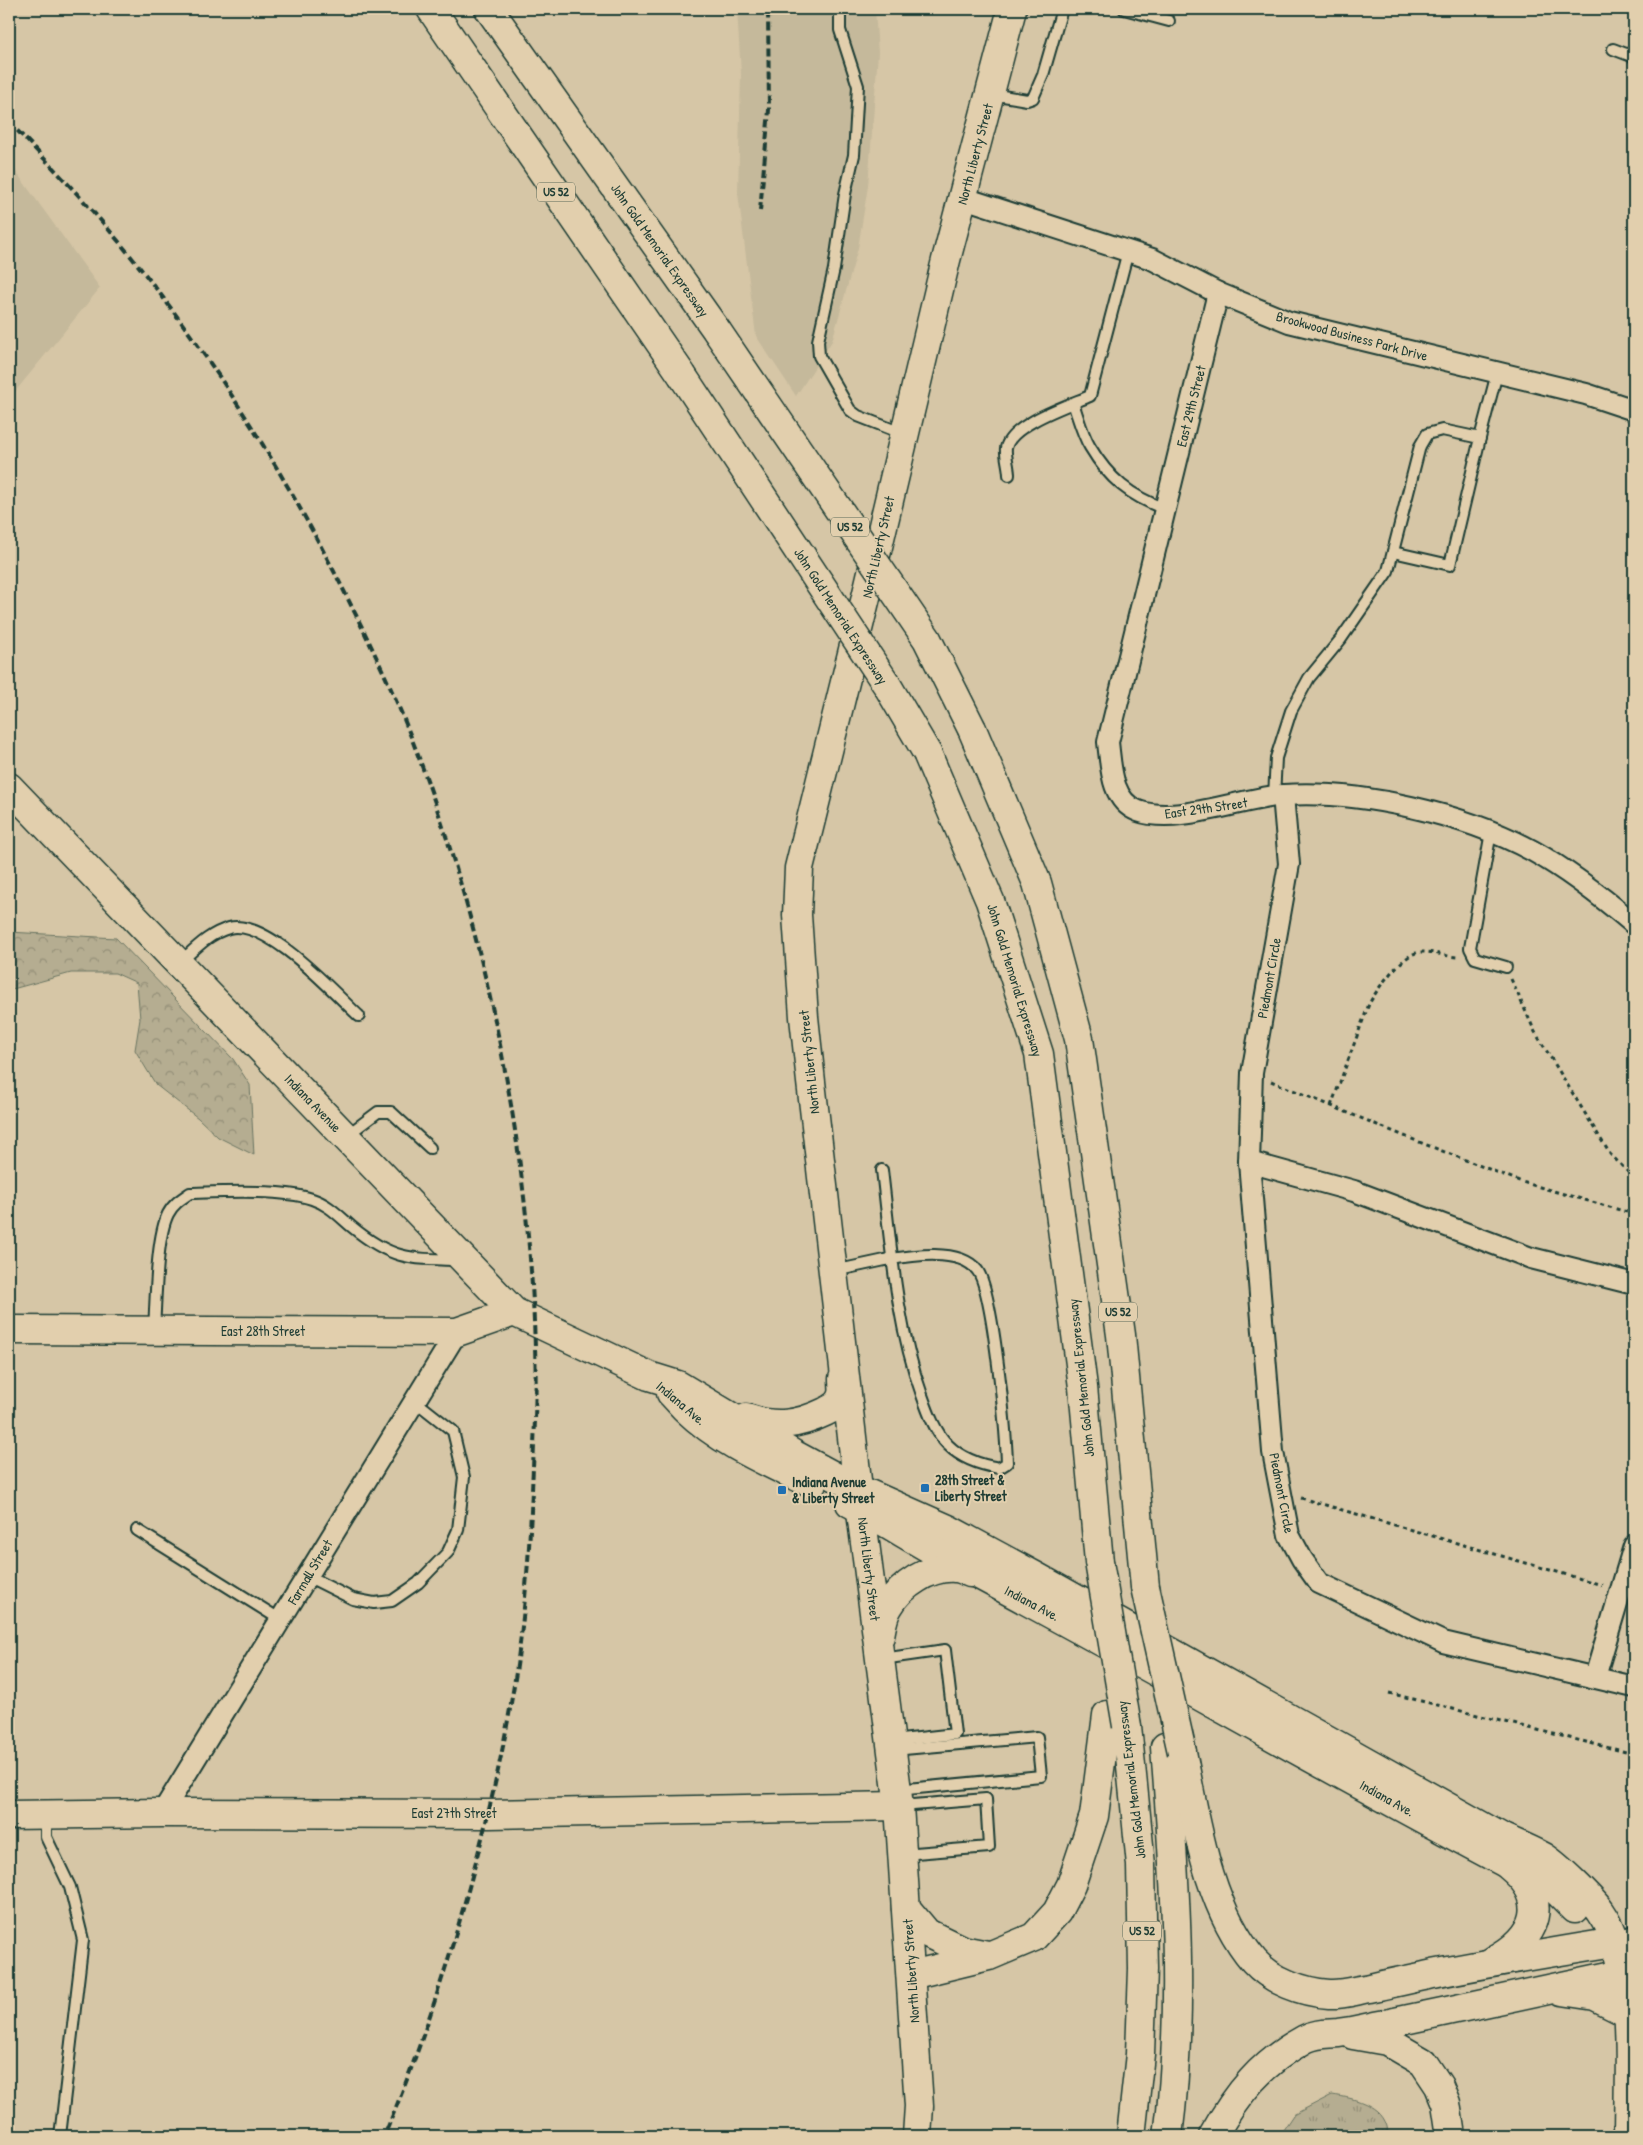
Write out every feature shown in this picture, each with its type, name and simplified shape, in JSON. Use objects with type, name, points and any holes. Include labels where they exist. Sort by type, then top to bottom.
[{"type":"main road","name":"John Gold Memorial Expressway","points":[[431,9],[682,375],[887,685],[927,753],[990,901],[1039,1054],[1083,1387],[1099,1562],[1117,1720],[1141,1865],[1143,1969],[1140,2054],[1131,2136]]},
{"type":"main road","name":"John Gold Memorial Expressway","points":[[489,9],[717,331],[926,639],[972,729],[1037,883],[1079,1039],[1121,1335],[1146,1587],[1173,1750]]},
{"type":"main road","name":"North Liberty Street","points":[[917,2136],[918,2106],[911,1975],[898,1798],[860,1499],[804,1017],[797,915],[799,868],[946,260],[964,198],[1012,9]]},
{"type":"main road","name":"Indiana Avenue","points":[[9,787],[514,1312],[649,1376]]},
{"type":"main road","name":"East 28th Street","points":[[9,1330],[457,1332],[514,1312]]},
{"type":"main road","points":[[722,1410],[754,1421],[773,1425],[790,1425],[807,1421],[837,1406],[844,1395],[844,1360]]},
{"type":"main road","name":"Indiana Ave.","points":[[649,1376],[678,1385],[795,1455],[860,1499],[908,1537],[1554,1889],[1593,1926],[1625,1939]]},
{"type":"main road","name":"Indiana Ave.","points":[[649,1376],[672,1393],[687,1410],[718,1434],[754,1456],[860,1499],[926,1519],[1037,1576],[1503,1838],[1546,1858],[1590,1898],[1625,1939],[1632,2012],[1629,2136]]},
{"type":"main road","points":[[879,1652],[883,1619],[888,1606],[900,1590],[914,1581],[943,1569],[956,1568],[986,1578]]},
{"type":"main road","points":[[911,1975],[989,1956],[1034,1937],[1057,1912],[1071,1885],[1094,1816],[1117,1720]]},
{"type":"main road","points":[[1173,1750],[1204,1856],[1226,1916],[1238,1939],[1255,1961],[1268,1973],[1283,1982],[1301,1988],[1336,1994],[1488,1963],[1625,1939]]},
{"type":"main road","name":"US 52","points":[[1168,2136],[1174,2089],[1177,1983],[1173,1750]]},
{"type":"main road","name":"East 27th Street","points":[[9,1815],[162,1813],[489,1814],[898,1798]]},
{"type":"main road","points":[[1488,1963],[1515,1946],[1532,1926],[1534,1897],[1522,1877],[1510,1866]]},
{"type":"main road","points":[[906,1908],[927,1933],[962,1950],[989,1956]]},
{"type":"main road","points":[[1213,2136],[1231,2104],[1259,2072],[1278,2055],[1307,2038],[1323,2033],[1339,2032],[1629,1972]]},
{"type":"main road","points":[[1533,1992],[1568,1990],[1595,1996],[1632,2012]]},
{"type":"main road","points":[[1339,2032],[1387,2041],[1423,2062],[1440,2086],[1446,2103],[1451,2136]]},
{"type":"street","name":"Brookwood Business Park Drive","points":[[964,198],[1152,258],[1218,293],[1289,322],[1586,394],[1634,410]]},
{"type":"street","name":"East 29th Street","points":[[1218,293],[1108,742],[1114,787],[1132,808],[1158,815],[1194,812],[1279,796],[1350,796],[1439,814],[1491,832],[1532,850],[1570,874],[1634,924]]},
{"type":"street","name":"Piedmont Circle","points":[[1279,796],[1289,864],[1252,1073],[1248,1162],[1273,1452],[1289,1535],[1302,1559],[1319,1583],[1444,1642],[1634,1687]]},
{"type":"street","points":[[1248,1162],[1354,1191],[1531,1258],[1634,1284]]},
{"type":"street","name":"Farmall Street","points":[[162,1813],[457,1332]]},
{"type":"street","points":[[1595,1677],[1634,1546]]},
{"type":"lane","points":[[840,9],[840,30],[858,86],[854,154],[845,194],[834,269],[818,341],[819,356],[850,410],[858,416],[905,434]]},
{"type":"lane","points":[[990,94],[1027,100],[1033,98],[1043,75],[1062,9]]},
{"type":"lane","points":[[1124,9],[1169,21]]},
{"type":"lane","points":[[1613,50],[1634,58]]},
{"type":"lane","points":[[1009,474],[1006,448],[1013,435],[1027,424],[1090,396],[1128,251]]},
{"type":"lane","points":[[1393,552],[1450,565],[1497,373]]},
{"type":"lane","points":[[1073,403],[1089,446],[1116,482],[1141,500],[1165,509]]},
{"type":"lane","points":[[1279,796],[1276,758],[1291,711],[1309,678],[1342,639],[1388,571],[1420,446],[1427,434],[1442,430],[1480,438]]},
{"type":"lane","points":[[1491,832],[1470,948],[1475,958],[1506,967]]},
{"type":"lane","points":[[179,964],[209,936],[231,928],[246,927],[263,934],[292,954],[358,1016]]},
{"type":"lane","points":[[345,1136],[378,1112],[391,1112],[430,1148]]},
{"type":"lane","points":[[833,1271],[892,1258],[919,1255],[960,1258],[977,1270],[988,1302],[1007,1463],[999,1468],[977,1464],[948,1446],[928,1412],[912,1368],[898,1300],[892,1258],[882,1170]]},
{"type":"lane","points":[[154,1330],[161,1242],[168,1215],[177,1201],[190,1194],[281,1194],[311,1199],[332,1208],[371,1242],[386,1251],[407,1258],[464,1260]]},
{"type":"lane","points":[[307,1576],[353,1599],[374,1603],[392,1601],[418,1583],[448,1552],[458,1530],[464,1477],[453,1432],[415,1401]]},
{"type":"lane","points":[[137,1530],[281,1620]]},
{"type":"lane","points":[[879,1652],[945,1650],[954,1734],[891,1746]]},
{"type":"lane","points":[[891,1746],[1037,1737],[1041,1776],[898,1798]]},
{"type":"lane","points":[[898,1798],[986,1799],[989,1847],[902,1854]]},
{"type":"lane","points":[[46,1815],[46,1837],[70,1887],[83,1940],[60,2136]]},
{"type":"path","points":[[1331,1106],[1369,1004],[1377,990],[1396,969],[1414,953],[1423,952],[1444,956],[1475,958]]},
{"type":"path","points":[[1506,967],[1534,1032],[1610,1154],[1634,1178]]},
{"type":"path","points":[[1252,1073],[1522,1182],[1634,1214]]},
{"type":"path","points":[[1282,1492],[1621,1591]]},
{"type":"path","points":[[1389,1693],[1634,1754]]},
{"type":"shaded area","points":[[737,9],[875,9],[878,53],[868,186],[858,248],[832,341],[796,396],[756,336],[738,193],[741,74]]},
{"type":"shaded area","points":[[9,162],[100,288],[9,399]]},
{"type":"green space","points":[[9,932],[116,938],[233,1059],[250,1085],[254,1155],[218,1137],[198,1118],[156,1085],[135,1050],[140,1019],[137,983],[115,973],[71,973],[9,990]]},
{"type":"green space","points":[[1332,2095],[1361,2102],[1377,2111],[1387,2126],[1388,2136],[1279,2136],[1293,2115]]},
{"type":"railway","points":[[760,211],[769,110],[768,9]]},
{"type":"railway","points":[[9,122],[107,227],[183,325],[242,411],[320,545],[382,670],[416,750],[464,894],[500,1044],[524,1196],[531,1272],[536,1366],[534,1455],[523,1619],[507,1727],[495,1785],[473,1872],[432,2008],[405,2085],[384,2136]]},
{"type":"place","name":"28th Street & Liberty Street","points":[[925,1488]]},
{"type":"place","name":"Indiana Avenue & Liberty Street","points":[[782,1490]]}]
